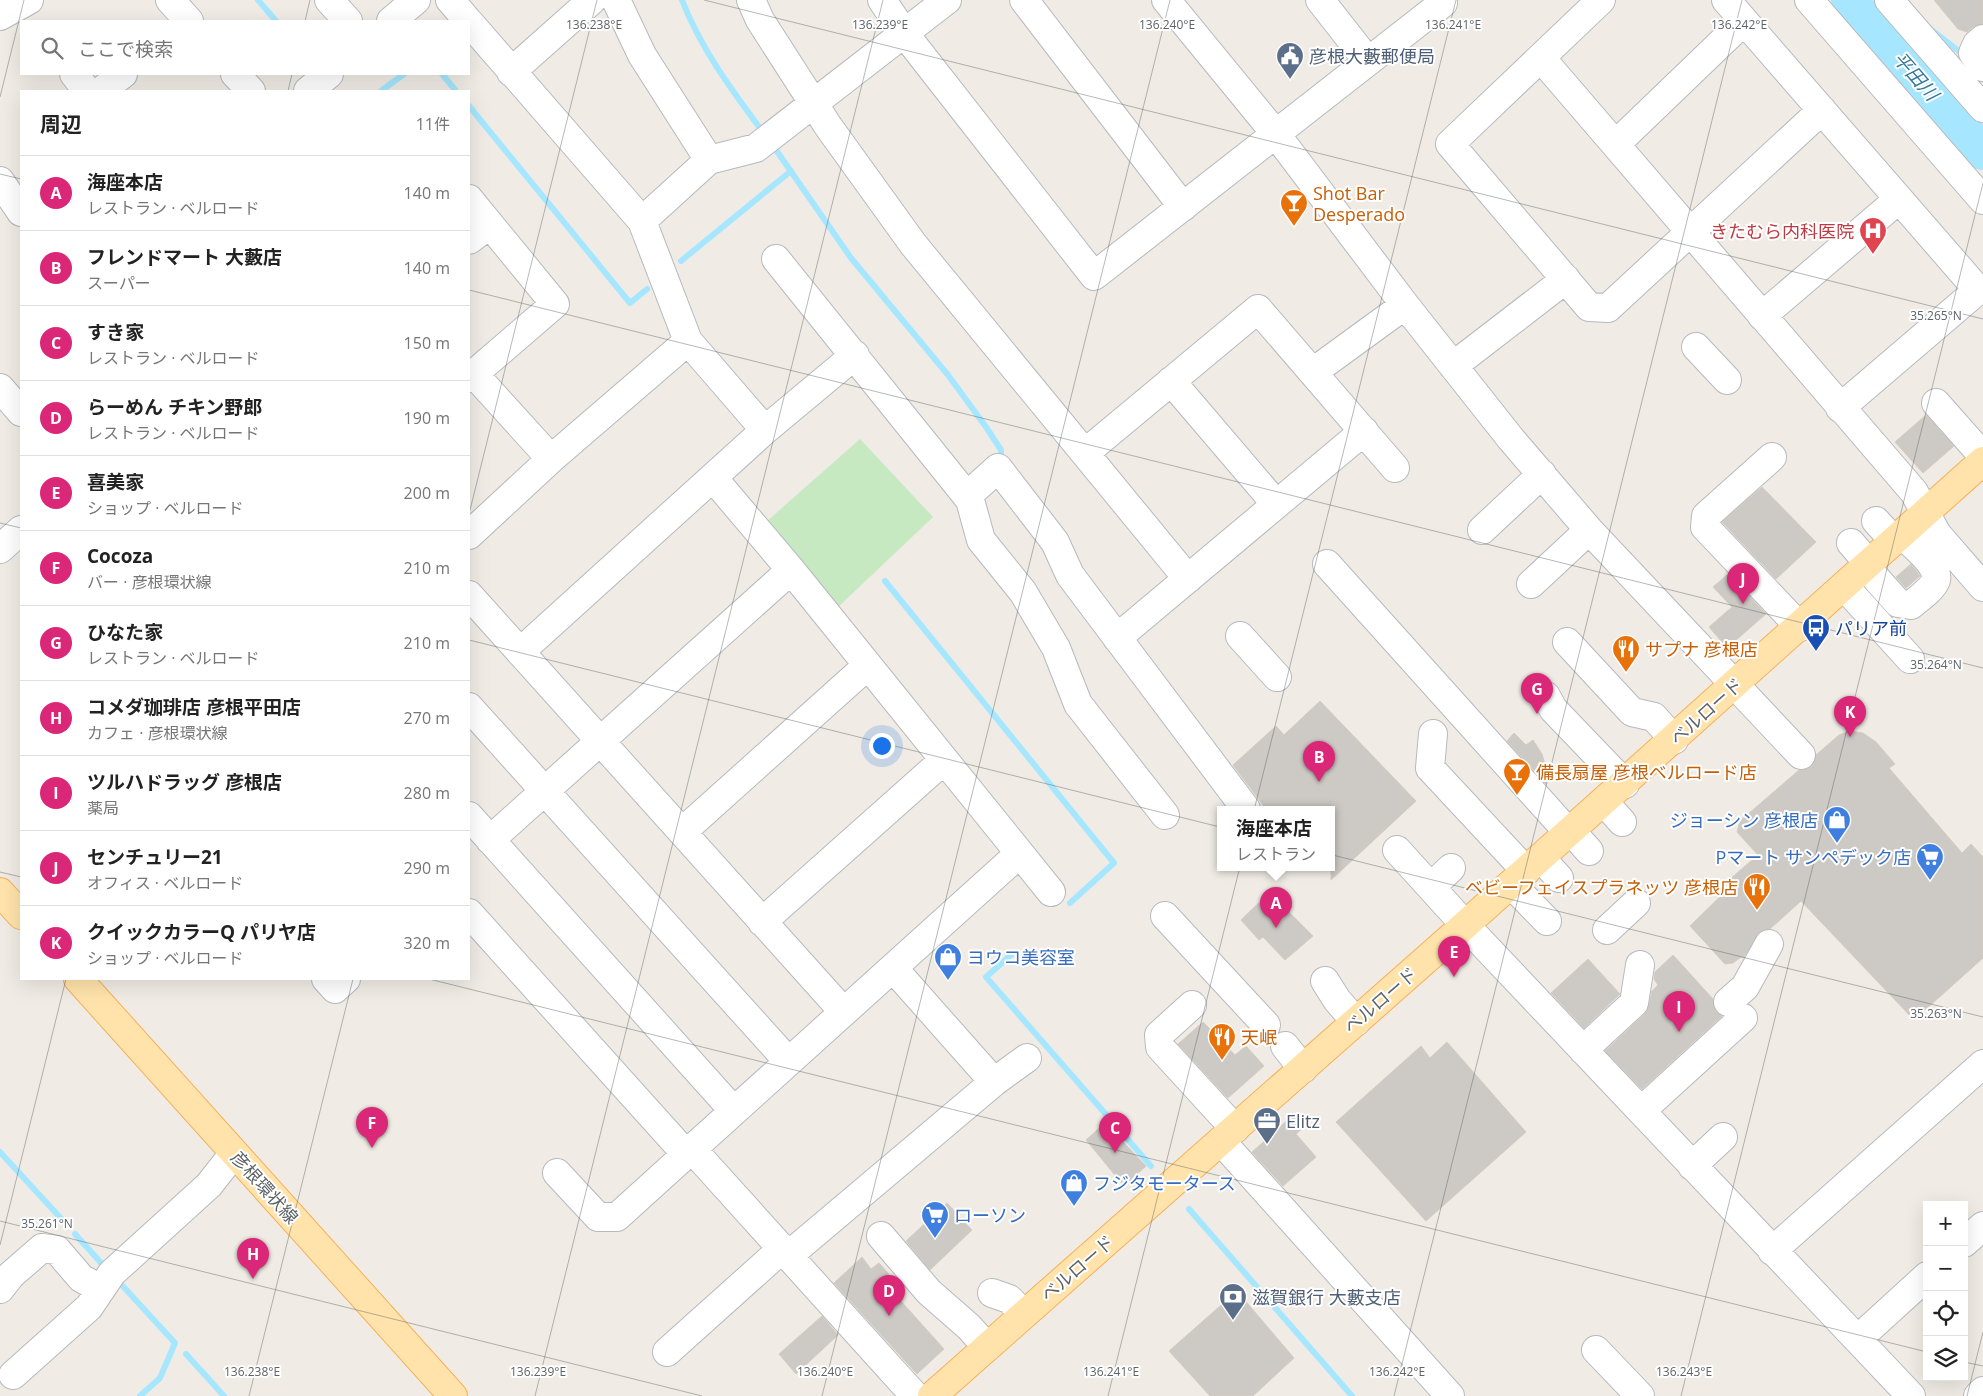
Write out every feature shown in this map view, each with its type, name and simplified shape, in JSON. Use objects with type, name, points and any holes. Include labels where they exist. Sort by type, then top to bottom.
[{"type":"main road","name":"ベルロード","points":[[932,1396],[1674,740],[1983,461]]},
{"type":"main road","points":[[0,892],[20,914]]},
{"type":"main road","name":"彦根環状線","points":[[79,980],[453,1396]]},
{"type":"street","points":[[170,0],[187,20]]},
{"type":"street","points":[[328,0],[347,20]]},
{"type":"street","points":[[392,20],[416,0]]},
{"type":"street","points":[[450,0],[466,20]]},
{"type":"street","points":[[511,72],[592,0]]},
{"type":"street","points":[[616,0],[642,55],[709,160]]},
{"type":"street","points":[[751,0],[760,20],[814,104],[913,244],[1188,579]]},
{"type":"street","points":[[882,0],[904,33],[1094,276],[1442,3],[1440,0]]},
{"type":"street","points":[[642,221],[709,160],[756,148],[947,0]]},
{"type":"street","points":[[1024,0],[1183,207]]},
{"type":"street","points":[[1166,0],[1275,133],[1453,366],[1589,530],[1801,755]]},
{"type":"street","points":[[1320,0],[1367,60]]},
{"type":"street","points":[[1601,0],[1450,144],[1589,307],[1608,308],[1822,110]]},
{"type":"street","points":[[1726,0],[1978,290],[1840,408]]},
{"type":"street","points":[[1809,0],[1983,200]]},
{"type":"street","points":[[1889,0],[1983,108]]},
{"type":"street","points":[[1616,144],[1744,21]]},
{"type":"street","points":[[470,24],[642,221],[688,341],[766,430]]},
{"type":"street","points":[[1983,40],[1977,44],[1973,53],[1983,67]]},
{"type":"street","points":[[1541,58],[1690,231],[1759,319],[1840,408],[1880,443],[1914,492],[1937,534],[1983,587]]},
{"type":"street","points":[[75,75],[86,90]]},
{"type":"street","points":[[103,90],[122,75]]},
{"type":"street","points":[[236,75],[250,90]]},
{"type":"street","points":[[309,90],[328,75]]},
{"type":"street","points":[[0,180],[20,210]]},
{"type":"street","points":[[1759,319],[1899,199]]},
{"type":"street","points":[[470,202],[479,233],[555,304],[471,376],[551,459]]},
{"type":"street","points":[[776,259],[967,496],[981,540],[1028,600],[1056,648],[1078,704],[1165,814]]},
{"type":"street","points":[[1453,366],[1566,279]]},
{"type":"street","points":[[1313,372],[1405,304]]},
{"type":"street","points":[[1085,453],[1258,309],[1395,468]]},
{"type":"street","points":[[470,534],[551,459],[688,341]]},
{"type":"street","points":[[1696,347],[1726,380]]},
{"type":"street","points":[[520,652],[714,479],[766,430],[855,355]]},
{"type":"street","points":[[1171,381],[1276,504]]},
{"type":"street","points":[[0,388],[20,411]]},
{"type":"street","points":[[1936,403],[1983,456]]},
{"type":"street","points":[[1117,638],[1364,431]]},
{"type":"street","points":[[1772,456],[1706,516],[1706,527],[1721,555],[1800,626]]},
{"type":"street","points":[[967,496],[998,468],[1055,542],[1070,575],[1244,806]]},
{"type":"street","points":[[1482,530],[1542,474]]},
{"type":"street","points":[[714,479],[791,570],[1050,892]]},
{"type":"street","points":[[1851,544],[1898,603],[1911,605],[1931,588],[1936,579],[1935,569],[1876,521]]},
{"type":"street","points":[[1532,584],[1589,530]]},
{"type":"street","points":[[0,549],[20,531]]},
{"type":"street","points":[[1327,564],[1589,852]]},
{"type":"street","points":[[490,840],[791,570]]},
{"type":"street","points":[[1844,586],[1910,659]]},
{"type":"street","points":[[470,596],[843,1011]]},
{"type":"street","points":[[1240,636],[1277,677]]},
{"type":"street","points":[[1567,642],[1632,712],[1654,717],[1674,740]]},
{"type":"street","points":[[682,832],[867,666]]},
{"type":"street","points":[[1546,696],[1553,709],[1624,784]]},
{"type":"street","points":[[470,708],[788,1061]]},
{"type":"street","points":[[1433,734],[1430,768],[1526,871],[1547,921]]},
{"type":"street","points":[[762,922],[944,760]]},
{"type":"street","points":[[1604,802],[1622,822]]},
{"type":"street","points":[[470,817],[733,1110]]},
{"type":"street","points":[[1397,850],[1465,925],[1514,961],[1583,1050],[1911,1396]]},
{"type":"street","points":[[557,1173],[598,1217],[617,1217],[733,1110],[1019,854]]},
{"type":"street","points":[[1431,887],[1452,868]]},
{"type":"street","points":[[1526,871],[1559,878]]},
{"type":"street","points":[[1607,930],[1640,896]]},
{"type":"street","points":[[470,914],[690,1151],[786,1251],[915,1396]]},
{"type":"street","points":[[1165,916],[1266,1025]]},
{"type":"street","points":[[1641,1111],[1736,1010],[1745,987],[1769,944]]},
{"type":"street","points":[[1583,1050],[1634,1003],[1640,965]]},
{"type":"street","points":[[893,968],[994,1082]]},
{"type":"street","points":[[327,980],[335,989],[345,980]]},
{"type":"street","points":[[1325,980],[1337,1000],[1356,1022]]},
{"type":"street","points":[[1192,1005],[1158,1035],[1160,1048],[1228,1135],[1450,1396]]},
{"type":"street","points":[[1285,1046],[1303,1069]]},
{"type":"street","points":[[667,1352],[786,1251],[918,1154],[994,1082],[1027,1058]]},
{"type":"street","points":[[1772,1251],[1983,1064]]},
{"type":"street","points":[[1692,1166],[1723,1137]]},
{"type":"street","points":[[4,1389],[89,1307],[112,1273],[210,1185],[234,1153]]},
{"type":"street","points":[[1968,1239],[1983,1226]]},
{"type":"street","points":[[881,1236],[929,1292],[969,1327],[987,1347]]},
{"type":"street","points":[[0,1289],[11,1275],[42,1248],[57,1250],[81,1278],[100,1289]]},
{"type":"street","points":[[1858,1339],[1923,1280]]},
{"type":"street","points":[[992,1293],[1009,1299],[1024,1314]]},
{"type":"street","points":[[1596,1350],[1640,1396]]},
{"type":"street","points":[[1978,1396],[1983,1391]]},
{"type":"green space","points":[[860,439],[933,517],[835,610],[766,522]]},
{"type":"building","points":[[1934,0],[1983,0],[1983,24],[1973,27],[1967,32],[1958,29]]},
{"type":"building","points":[[1926,415],[1954,446],[1923,473],[1895,442]]},
{"type":"building","points":[[1762,487],[1816,542],[1776,579],[1722,522]]},
{"type":"building","points":[[1911,564],[1920,576],[1906,588],[1896,577]]},
{"type":"building","points":[[1728,574],[1766,614],[1727,648],[1709,627],[1732,607],[1713,587]]},
{"type":"building","points":[[1320,701],[1416,801],[1331,880],[1331,871],[1335,871],[1335,806],[1264,806],[1233,765],[1276,726],[1284,735]]},
{"type":"building","points":[[1850,731],[1863,733],[1876,742],[1895,764],[1889,768],[1962,853],[1971,844],[1983,857],[1983,958],[1914,1020],[1801,901],[1770,929],[1761,931],[1743,958],[1741,957],[1733,963],[1725,964],[1690,926],[1734,883],[1730,879],[1758,855],[1737,832],[1740,821],[1799,770],[1811,767],[1816,755],[1839,735]]},
{"type":"building","points":[[1514,733],[1526,745],[1533,740],[1542,754],[1547,771],[1546,784],[1507,741]]},
{"type":"building","points":[[1274,888],[1292,907],[1288,911],[1313,936],[1285,960],[1263,937],[1259,940],[1241,920]]},
{"type":"building","points":[[1673,955],[1713,999],[1716,1012],[1722,1016],[1642,1089],[1605,1051],[1645,1014],[1652,991],[1658,985],[1654,979],[1655,972]]},
{"type":"building","points":[[1588,959],[1620,994],[1584,1028],[1551,993]]},
{"type":"building","name":"天岷","points":[[1203,1022],[1235,1055],[1246,1046],[1264,1066],[1228,1098],[1178,1044]]},
{"type":"building","points":[[1447,1042],[1526,1132],[1426,1221],[1336,1122],[1421,1046],[1430,1058]]},
{"type":"building","points":[[1293,1115],[1304,1127],[1296,1134],[1316,1157],[1283,1186],[1252,1152]]},
{"type":"building","points":[[1105,1123],[1146,1166],[1124,1186],[1086,1140]]},
{"type":"building","name":"ローソン","points":[[947,1203],[972,1230],[930,1270],[906,1241]]},
{"type":"building","points":[[862,1257],[871,1269],[879,1263],[889,1274],[882,1280],[944,1349],[917,1374],[834,1283]]},
{"type":"building","name":"滋賀銀行 大藪支店","points":[[1237,1291],[1294,1358],[1253,1396],[1210,1396],[1169,1351]]},
{"type":"building","points":[[822,1316],[838,1335],[796,1374],[779,1354]]},
{"type":"waterway","points":[[258,0],[275,20]]},
{"type":"waterway","points":[[682,0],[707,52],[762,131]]},
{"type":"waterway","name":"平田川","points":[[1849,0],[1983,152]]},
{"type":"waterway","points":[[1928,27],[1965,56]]},
{"type":"waterway","points":[[382,90],[403,75]]},
{"type":"waterway","points":[[443,75],[455,90]]},
{"type":"waterway","points":[[470,107],[630,303],[647,289]]},
{"type":"waterway","points":[[774,147],[851,258],[948,375],[986,427],[1001,450],[1001,462]]},
{"type":"waterway","points":[[681,261],[791,171]]},
{"type":"waterway","points":[[885,581],[1114,863],[1070,903]]},
{"type":"waterway","points":[[1011,955],[986,977],[1151,1166]]},
{"type":"waterway","points":[[0,1152],[67,1225]]},
{"type":"waterway","points":[[1189,1209],[1352,1396]]},
{"type":"waterway","points":[[75,1234],[103,1265]]},
{"type":"waterway","points":[[120,1283],[175,1343],[160,1378],[140,1396]]},
{"type":"waterway","points":[[186,1354],[224,1396]]},
{"type":"place","name":"彦根大藪郵便局","points":[[1290,80]]},
{"type":"place","name":"Shot Bar Desperado","points":[[1294,227]]},
{"type":"place","name":"きたむら内科医院","points":[[1873,255]]},
{"type":"place","name":"センチュリー21","points":[[1743,604]]},
{"type":"place","name":"パリア前","points":[[1816,652]]},
{"type":"place","name":"サプナ 彦根店","points":[[1626,673]]},
{"type":"place","name":"ひなた家","points":[[1537,714]]},
{"type":"place","name":"クイックカラーQ パリヤ店","points":[[1850,737]]},
{"type":"place","name":"フレンドマート 大藪店","points":[[1319,782]]},
{"type":"place","name":"備長扇屋 彦根ベルロード店","points":[[1517,796]]},
{"type":"place","name":"ジョーシン 彦根店","points":[[1837,844]]},
{"type":"place","name":"Pマート サンペデック店","points":[[1930,881]]},
{"type":"place","name":"ベビーフェイスプラネッツ 彦根店","points":[[1757,911]]},
{"type":"place","name":"海座本店","points":[[1276,928]]},
{"type":"place","name":"喜美家","points":[[1454,977]]},
{"type":"place","name":"ヨウコ美容室","points":[[948,981]]},
{"type":"place","name":"ツルハドラッグ 彦根店","points":[[1679,1032]]},
{"type":"place","name":"天岷","points":[[1222,1061]]},
{"type":"place","name":"Elitz","points":[[1267,1145]]},
{"type":"place","name":"Cocoza","points":[[372,1148]]},
{"type":"place","name":"すき家","points":[[1115,1153]]},
{"type":"place","name":"フジタモータース","points":[[1074,1207]]},
{"type":"place","name":"ローソン","points":[[935,1239]]},
{"type":"place","name":"コメダ珈琲店 彦根平田店","points":[[253,1279]]},
{"type":"place","name":"らーめん チキン野郎","points":[[889,1316]]},
{"type":"place","name":"滋賀銀行 大藪支店","points":[[1233,1321]]}]
